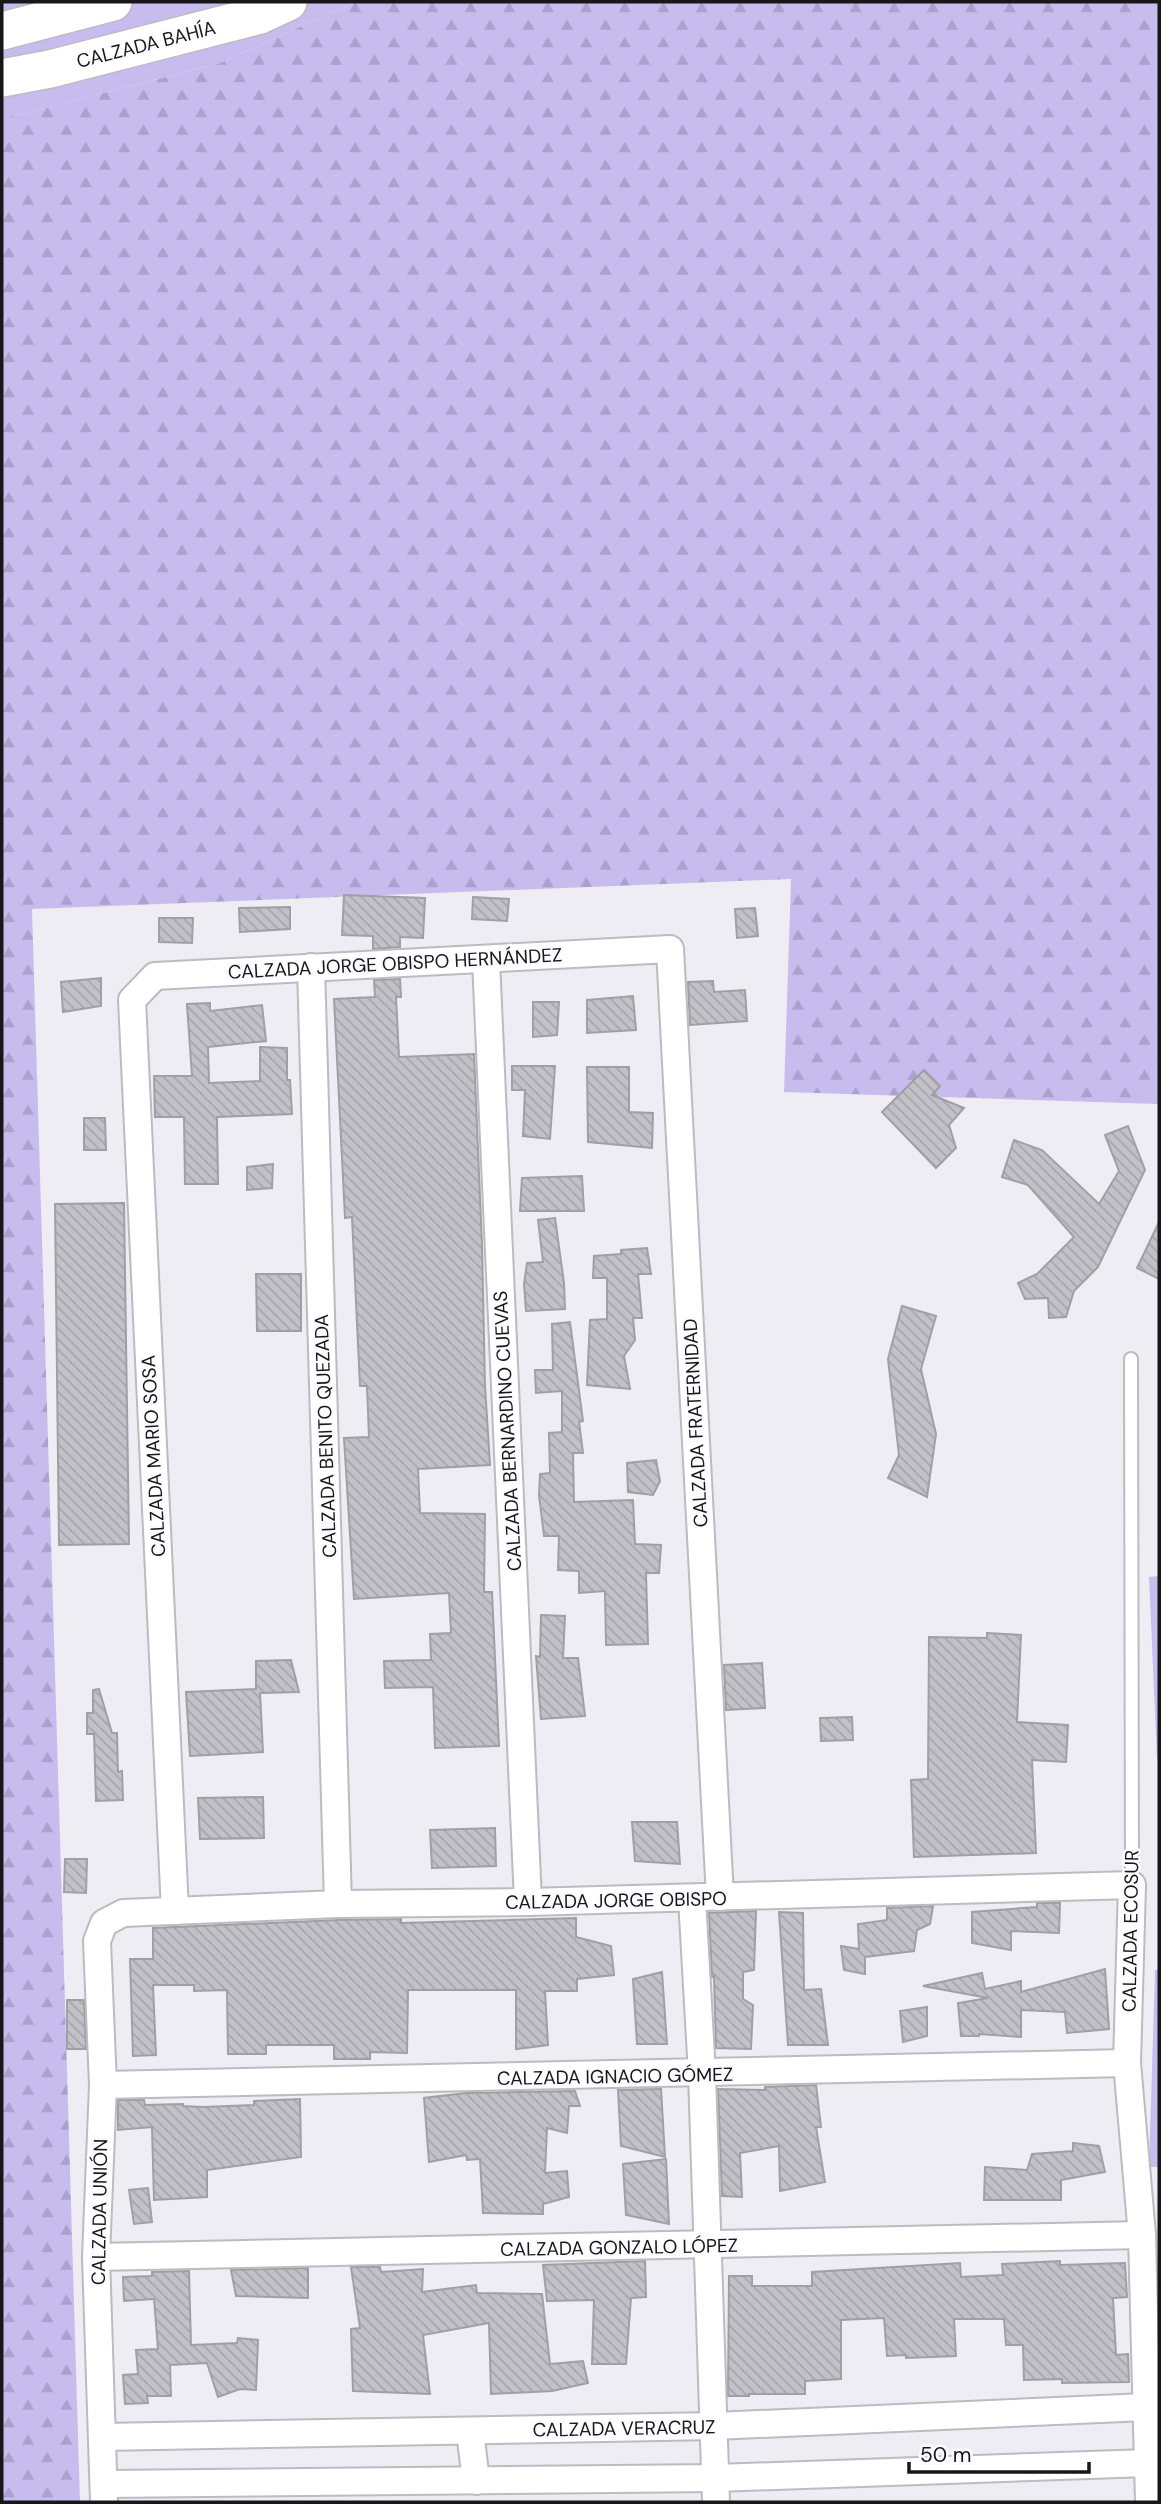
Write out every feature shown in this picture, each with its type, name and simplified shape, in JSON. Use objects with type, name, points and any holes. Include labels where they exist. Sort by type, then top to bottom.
[{"type":"main road","points":[[2,31],[113,2]]},
{"type":"main road","name":"CALZADA BAHÍA","points":[[2,78],[50,69],[260,15],[288,2]]},
{"type":"street","name":"CALZADA JORGE OBISPO HERNÁNDEZ","points":[[132,1000],[155,976],[670,949]]},
{"type":"street","name":"CALZADA FRATERNIDAD","points":[[670,949],[720,1897]]},
{"type":"street","name":"CALZADA BERNARDINO CUEVAS","points":[[486,960],[528,1902]]},
{"type":"street","name":"CALZADA BENITO QUEZADA","points":[[311,967],[338,1904]]},
{"type":"street","name":"CALZADA MARIO SOSA","points":[[132,1000],[175,1912]]},
{"type":"street","name":"CALZADA JORGE OBISPO","points":[[104,1923],[123,1913],[338,1904],[528,1902],[1132,1885]]},
{"type":"street","name":"CALZADA ECOSUR","points":[[1132,1885],[1127,2063],[1142,2235],[1149,2502]]},
{"type":"street","points":[[692,1898],[702,2074],[716,2490]]},
{"type":"street","name":"CALZADA UNIÓN","points":[[104,1923],[97,1941],[103,2085],[96,2256],[104,2493]]},
{"type":"street","name":"CALZADA IGNACIO GÓMEZ","points":[[103,2085],[1127,2063]]},
{"type":"street","name":"CALZADA GONZALO LÓPEZ","points":[[96,2256],[707,2246],[1142,2235]]},
{"type":"street","name":"CALZADA VERACRUZ","points":[[102,2437],[715,2426],[1146,2407]]},
{"type":"street","points":[[470,2431],[477,2481]]},
{"type":"street","points":[[104,2493],[477,2481],[716,2490],[1148,2463]]},
{"type":"lane","name":"CALZADA ECOSUR","points":[[1131,1359],[1132,1885]]},
{"type":"green space","points":[[2,2],[355,2],[220,63],[2,119]]},
{"type":"green space","points":[[355,2],[1159,2],[1159,1104],[784,1092],[791,879],[32,909],[80,2502],[2,2502],[2,119],[220,63]]},
{"type":"green space","points":[[1159,1576],[1159,1759],[1157,1759],[1149,1577]]},
{"type":"green space","points":[[1159,1969],[1159,2167],[1149,2167],[1155,1970]]},
{"type":"building","points":[[344,895],[425,898],[423,938],[400,937],[400,947],[373,949],[373,936],[342,935]]},
{"type":"building","points":[[473,897],[509,899],[507,921],[472,919]]},
{"type":"building","points":[[290,907],[290,929],[240,932],[239,908]]},
{"type":"building","points":[[755,908],[758,936],[737,938],[735,909]]},
{"type":"building","points":[[159,918],[193,918],[192,943],[159,942]]},
{"type":"building","points":[[101,978],[101,1006],[63,1012],[61,982]]},
{"type":"building","points":[[400,979],[401,997],[396,997],[399,1057],[474,1054],[490,1465],[418,1469],[420,1513],[485,1514],[484,1592],[492,1592],[499,1746],[435,1748],[433,1687],[385,1688],[384,1661],[431,1660],[430,1634],[451,1633],[449,1593],[354,1599],[344,1438],[369,1437],[367,1386],[360,1386],[352,1217],[345,1218],[334,999],[375,997],[374,980]]},
{"type":"building","points":[[713,981],[714,992],[745,990],[747,1021],[690,1025],[688,982]]},
{"type":"building","points":[[633,996],[636,1030],[587,1033],[587,1000]]},
{"type":"building","points":[[533,1002],[559,1002],[557,1035],[533,1037]]},
{"type":"building","points":[[210,1003],[210,1011],[262,1005],[266,1041],[208,1047],[209,1083],[260,1081],[260,1047],[287,1048],[287,1080],[290,1080],[292,1114],[217,1117],[218,1184],[185,1184],[184,1117],[155,1117],[154,1076],[192,1076],[187,1004]]},
{"type":"building","points":[[512,1066],[555,1066],[550,1139],[523,1136],[525,1090],[512,1090]]},
{"type":"building","points":[[587,1067],[629,1067],[629,1112],[653,1113],[652,1148],[588,1142]]},
{"type":"building","points":[[924,1070],[940,1086],[932,1095],[964,1108],[949,1125],[956,1148],[936,1168],[882,1112]]},
{"type":"building","points":[[84,1118],[105,1118],[106,1150],[84,1150]]},
{"type":"building","points":[[1128,1126],[1145,1170],[1098,1267],[1074,1291],[1066,1317],[1049,1318],[1048,1298],[1025,1299],[1018,1283],[1037,1274],[1074,1237],[1028,1185],[1002,1177],[1014,1140],[1042,1150],[1099,1204],[1119,1171],[1105,1135]]},
{"type":"building","points":[[273,1164],[272,1188],[247,1190],[247,1167]]},
{"type":"building","points":[[582,1176],[584,1211],[520,1211],[522,1178]]},
{"type":"building","points":[[124,1203],[129,1544],[59,1545],[55,1204]]},
{"type":"building","points":[[555,1218],[565,1309],[526,1311],[524,1284],[527,1263],[543,1262],[538,1220]]},
{"type":"building","points":[[1159,1222],[1159,1279],[1137,1268]]},
{"type":"building","points":[[647,1248],[651,1274],[638,1274],[642,1318],[633,1318],[635,1340],[624,1356],[630,1389],[587,1385],[590,1320],[607,1319],[607,1278],[593,1278],[594,1256]]},
{"type":"building","points":[[256,1274],[301,1274],[301,1331],[257,1331]]},
{"type":"building","points":[[902,1306],[936,1316],[921,1369],[936,1434],[927,1497],[888,1478],[899,1455],[888,1359]]},
{"type":"building","points":[[570,1322],[583,1421],[579,1422],[583,1453],[573,1453],[574,1502],[633,1500],[635,1544],[661,1545],[659,1573],[646,1573],[648,1644],[606,1645],[605,1591],[579,1593],[579,1571],[558,1570],[559,1536],[544,1536],[539,1495],[540,1474],[550,1473],[549,1433],[562,1432],[562,1391],[536,1393],[535,1370],[553,1370],[552,1324]]},
{"type":"building","points":[[656,1460],[660,1481],[653,1495],[628,1492],[627,1463]]},
{"type":"building","points":[[541,1615],[565,1616],[563,1658],[578,1658],[585,1716],[541,1719],[536,1656],[540,1657]]},
{"type":"building","points":[[987,1633],[1021,1635],[1017,1722],[1068,1725],[1066,1762],[1032,1760],[1036,1853],[914,1857],[911,1780],[928,1779],[929,1637],[987,1638]]},
{"type":"building","points":[[291,1660],[299,1692],[260,1693],[263,1752],[190,1756],[186,1692],[256,1689],[256,1661]]},
{"type":"building","points":[[762,1663],[765,1708],[726,1710],[724,1665]]},
{"type":"building","points":[[99,1689],[112,1733],[117,1733],[118,1772],[122,1771],[123,1800],[96,1801],[94,1734],[87,1734],[87,1713],[93,1713],[93,1690]]},
{"type":"building","points":[[852,1717],[853,1740],[821,1741],[820,1718]]},
{"type":"building","points":[[263,1797],[264,1838],[200,1839],[198,1798]]},
{"type":"building","points":[[632,1822],[677,1822],[680,1864],[635,1861]]},
{"type":"building","points":[[495,1828],[496,1866],[432,1868],[430,1830]]},
{"type":"building","points":[[65,1859],[87,1859],[86,1893],[64,1892]]},
{"type":"building","points":[[1037,1903],[1060,1903],[1059,1933],[1011,1931],[1011,1950],[972,1943],[972,1912],[1037,1907]]},
{"type":"building","points":[[933,1906],[930,1924],[917,1930],[914,1951],[865,1957],[865,1974],[844,1970],[841,1946],[859,1949],[858,1924],[887,1920],[887,1908]]},
{"type":"building","points":[[756,1911],[754,1970],[743,1972],[743,1999],[753,2005],[751,2049],[716,2048],[709,1913]]},
{"type":"building","points":[[779,1912],[803,1913],[804,1990],[821,1989],[828,2045],[788,2045]]},
{"type":"building","points":[[576,1918],[576,1937],[611,1946],[614,1975],[577,1979],[577,1991],[545,1991],[548,2045],[516,2049],[516,1990],[408,1990],[407,2053],[370,2052],[370,2059],[334,2059],[334,2045],[266,2045],[266,2054],[228,2054],[227,1990],[194,1991],[194,1985],[153,1985],[156,2055],[133,2056],[130,1959],[153,1959],[153,1928],[338,1920],[401,1919],[401,1923]]},
{"type":"building","points":[[1105,1969],[1109,2029],[1067,2033],[1065,2012],[1021,2010],[1021,2037],[979,2034],[961,2036],[958,2003],[988,1998],[923,1986],[982,1973],[985,1989],[1021,1981],[1021,1992]]},
{"type":"building","points":[[662,1972],[667,2044],[637,2044],[633,1979]]},
{"type":"building","points":[[67,2000],[84,2000],[86,2049],[67,2049]]},
{"type":"building","points":[[927,2007],[927,2036],[903,2042],[900,2011]]},
{"type":"building","points":[[816,2085],[821,2127],[816,2127],[825,2182],[780,2191],[779,2146],[740,2153],[742,2197],[722,2196],[718,2089],[765,2090],[765,2087]]},
{"type":"building","points":[[661,2089],[665,2157],[621,2146],[618,2090]]},
{"type":"building","points":[[575,2091],[580,2106],[569,2106],[567,2133],[547,2128],[545,2173],[567,2171],[569,2197],[543,2204],[543,2214],[483,2213],[480,2159],[467,2160],[466,2155],[429,2162],[424,2098],[466,2093]]},
{"type":"building","points":[[300,2099],[301,2157],[207,2170],[207,2197],[154,2200],[152,2127],[118,2130],[118,2100],[144,2100],[145,2105],[183,2104],[203,2107],[254,2105],[254,2101]]},
{"type":"building","points":[[1073,2143],[1099,2146],[1105,2172],[1061,2180],[1061,2200],[984,2200],[985,2167],[1027,2170],[1032,2154],[1073,2151]]},
{"type":"building","points":[[666,2159],[669,2224],[626,2215],[623,2164]]},
{"type":"building","points":[[148,2188],[152,2222],[134,2224],[129,2190]]},
{"type":"building","points":[[645,2261],[646,2297],[631,2298],[626,2364],[592,2364],[594,2300],[547,2301],[543,2265]]},
{"type":"building","points":[[1060,2261],[1060,2265],[1125,2263],[1127,2297],[1113,2298],[1116,2355],[1128,2354],[1129,2382],[1062,2383],[1062,2379],[1024,2380],[1023,2345],[1006,2345],[1004,2319],[954,2319],[956,2356],[887,2356],[884,2318],[841,2320],[841,2379],[805,2381],[805,2394],[728,2396],[729,2276],[752,2276],[752,2286],[812,2286],[812,2272],[960,2263],[961,2277],[1003,2275],[1002,2264]]},
{"type":"building","points":[[351,2267],[380,2267],[381,2272],[423,2269],[422,2292],[476,2285],[477,2293],[542,2294],[550,2364],[583,2361],[588,2383],[552,2391],[491,2394],[489,2323],[423,2335],[430,2394],[353,2391],[351,2329],[360,2328]]},
{"type":"building","points":[[308,2268],[308,2298],[236,2296],[231,2270]]},
{"type":"building","points":[[189,2271],[191,2345],[237,2343],[238,2338],[258,2340],[256,2390],[240,2389],[218,2397],[207,2363],[170,2365],[171,2396],[147,2396],[148,2403],[125,2404],[123,2375],[138,2374],[136,2350],[158,2349],[154,2299],[124,2301],[123,2277],[152,2276],[152,2272]]}]
